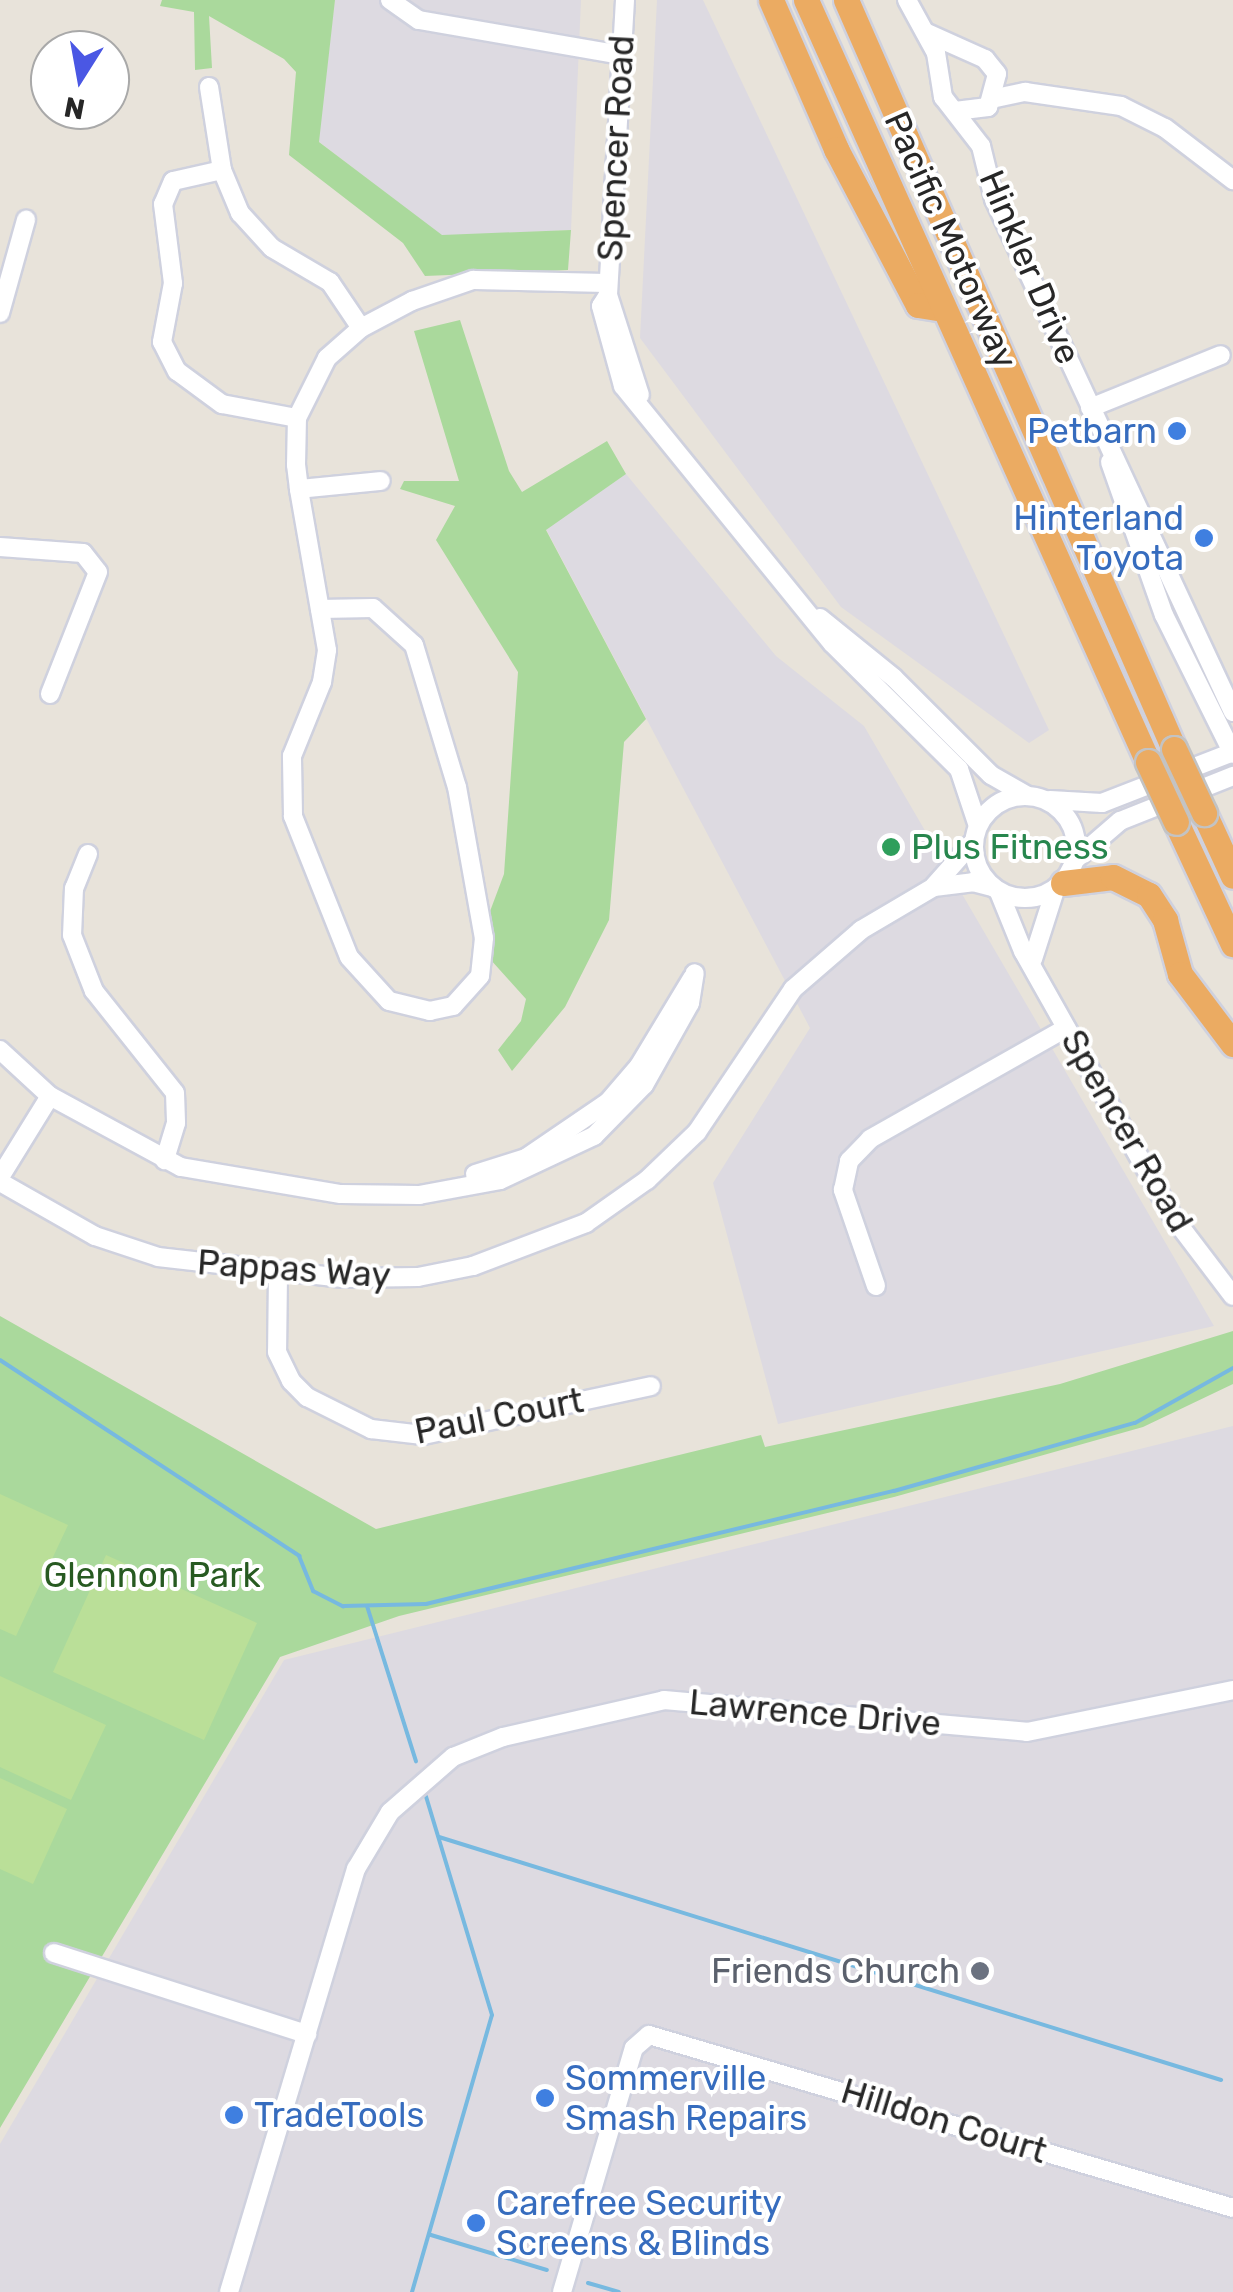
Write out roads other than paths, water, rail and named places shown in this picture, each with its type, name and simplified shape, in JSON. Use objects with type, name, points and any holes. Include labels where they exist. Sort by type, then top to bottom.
[{"type":"highway","points":[[771,0],[836,149],[918,305],[942,310]]},
{"type":"highway","name":"Pacific Motorway","points":[[806,0],[942,310],[1233,944]]},
{"type":"highway","name":"Pacific Motorway","points":[[846,0],[1233,876]]},
{"type":"highway","points":[[1059,886],[1112,877],[1149,895],[1188,988],[1233,1044]]},
{"type":"street","points":[[390,0],[415,19],[622,55]]},
{"type":"street","name":"Spencer Road","points":[[625,0],[608,289],[623,371],[652,423],[815,616],[991,775],[1034,797]]},
{"type":"street","name":"Hinkler Drive","points":[[908,0],[942,72],[943,97],[981,146],[994,199],[1106,442],[1164,615],[1225,716],[1233,753]]},
{"type":"street","points":[[926,32],[967,55],[985,59],[998,74],[1024,92],[1122,106],[1166,128],[1233,180]]},
{"type":"street","points":[[942,72],[967,55]]},
{"type":"street","name":"Hinkler Drive","points":[[981,146],[998,74]]},
{"type":"street","points":[[208,87],[222,170],[240,213],[272,248],[330,282],[361,328]]},
{"type":"street","points":[[957,111],[1024,92]]},
{"type":"street","points":[[222,170],[173,180],[163,204],[172,283],[162,342],[177,371],[222,404],[297,418]]},
{"type":"street","points":[[0,313],[26,220]]},
{"type":"street","points":[[320,610],[373,608],[388,615],[414,645],[456,787],[484,938],[480,976],[453,1006],[430,1011],[389,1000],[349,958],[293,816],[292,756],[322,682],[326,650],[300,490],[297,418],[316,372],[361,328],[446,286],[473,280],[608,289]]},
{"type":"street","points":[[1090,408],[1220,356]]},
{"type":"street","points":[[300,490],[382,481]]},
{"type":"street","points":[[0,547],[83,554],[98,572],[50,694]]},
{"type":"street","name":"Spencer Road","points":[[888,685],[966,778],[976,834]]},
{"type":"street","points":[[1203,764],[1225,716]]},
{"type":"street","points":[[1059,886],[1027,899],[996,889],[981,874],[976,834],[998,803],[1034,797],[1102,802],[1233,753]]},
{"type":"street","points":[[1032,958],[1059,886],[1076,859],[1120,822],[1224,779],[1233,793]]},
{"type":"street","points":[[1034,797],[1066,815],[1076,859]]},
{"type":"street","name":"Pappas Way","points":[[0,1180],[96,1236],[158,1257],[278,1274],[418,1277],[472,1266],[586,1223],[648,1180],[697,1132],[808,975],[861,930],[934,887],[976,834]]},
{"type":"street","points":[[88,854],[74,888],[72,934],[94,990],[176,1093],[176,1123],[165,1160]]},
{"type":"street","name":"Pappas Way","points":[[934,887],[974,882],[996,889]]},
{"type":"street","name":"Spencer Road","points":[[996,889],[1016,938],[1032,958],[1066,1028],[1173,1217],[1233,1296]]},
{"type":"street","points":[[0,1050],[50,1096],[165,1160],[197,1172],[378,1196],[464,1189],[531,1169],[594,1136],[644,1085],[690,1003],[690,980]]},
{"type":"street","points":[[876,1286],[844,1190],[849,1161],[870,1139],[1066,1028]]},
{"type":"street","points":[[0,1180],[50,1096]]},
{"type":"street","name":"Paul Court","points":[[278,1274],[277,1352],[291,1381],[308,1397],[371,1429],[423,1435],[651,1386]]},
{"type":"street","name":"Lawrence Drive","points":[[230,2292],[356,1869],[408,1792],[437,1768],[503,1737],[664,1700],[1027,1732],[1233,1690]]},
{"type":"street","points":[[62,1956],[306,2034]]},
{"type":"street","name":"Hilldon Court","points":[[562,2292],[634,2048],[656,2035],[1233,2208]]},
{"type":"waterway","points":[[0,1360],[299,1556],[313,1591],[343,1606],[426,1604],[894,1491],[1135,1423],[1233,1368]]},
{"type":"waterway","points":[[367,1606],[416,1761]]},
{"type":"waterway","points":[[412,2292],[492,2015],[426,1797]]},
{"type":"waterway","points":[[439,1837],[1221,2080]]},
{"type":"waterway","points":[[431,2235],[547,2270]]},
{"type":"waterway","points":[[588,2283],[619,2292]]},
{"type":"place","name":"Petbarn","points":[[1177,431]]},
{"type":"place","name":"Hinterland Toyota","points":[[1204,538]]},
{"type":"place","name":"Plus Fitness","points":[[891,847]]},
{"type":"place","name":"Friends Church","points":[[980,1971]]},
{"type":"place","name":"Sommerville Smash Repairs","points":[[545,2098]]},
{"type":"place","name":"TradeTools","points":[[234,2115]]},
{"type":"place","name":"Carefree Security Screens & Blinds","points":[[476,2223]]},
{"type":"park label","name":"Glennon Park","points":[[152,1575]]}]
